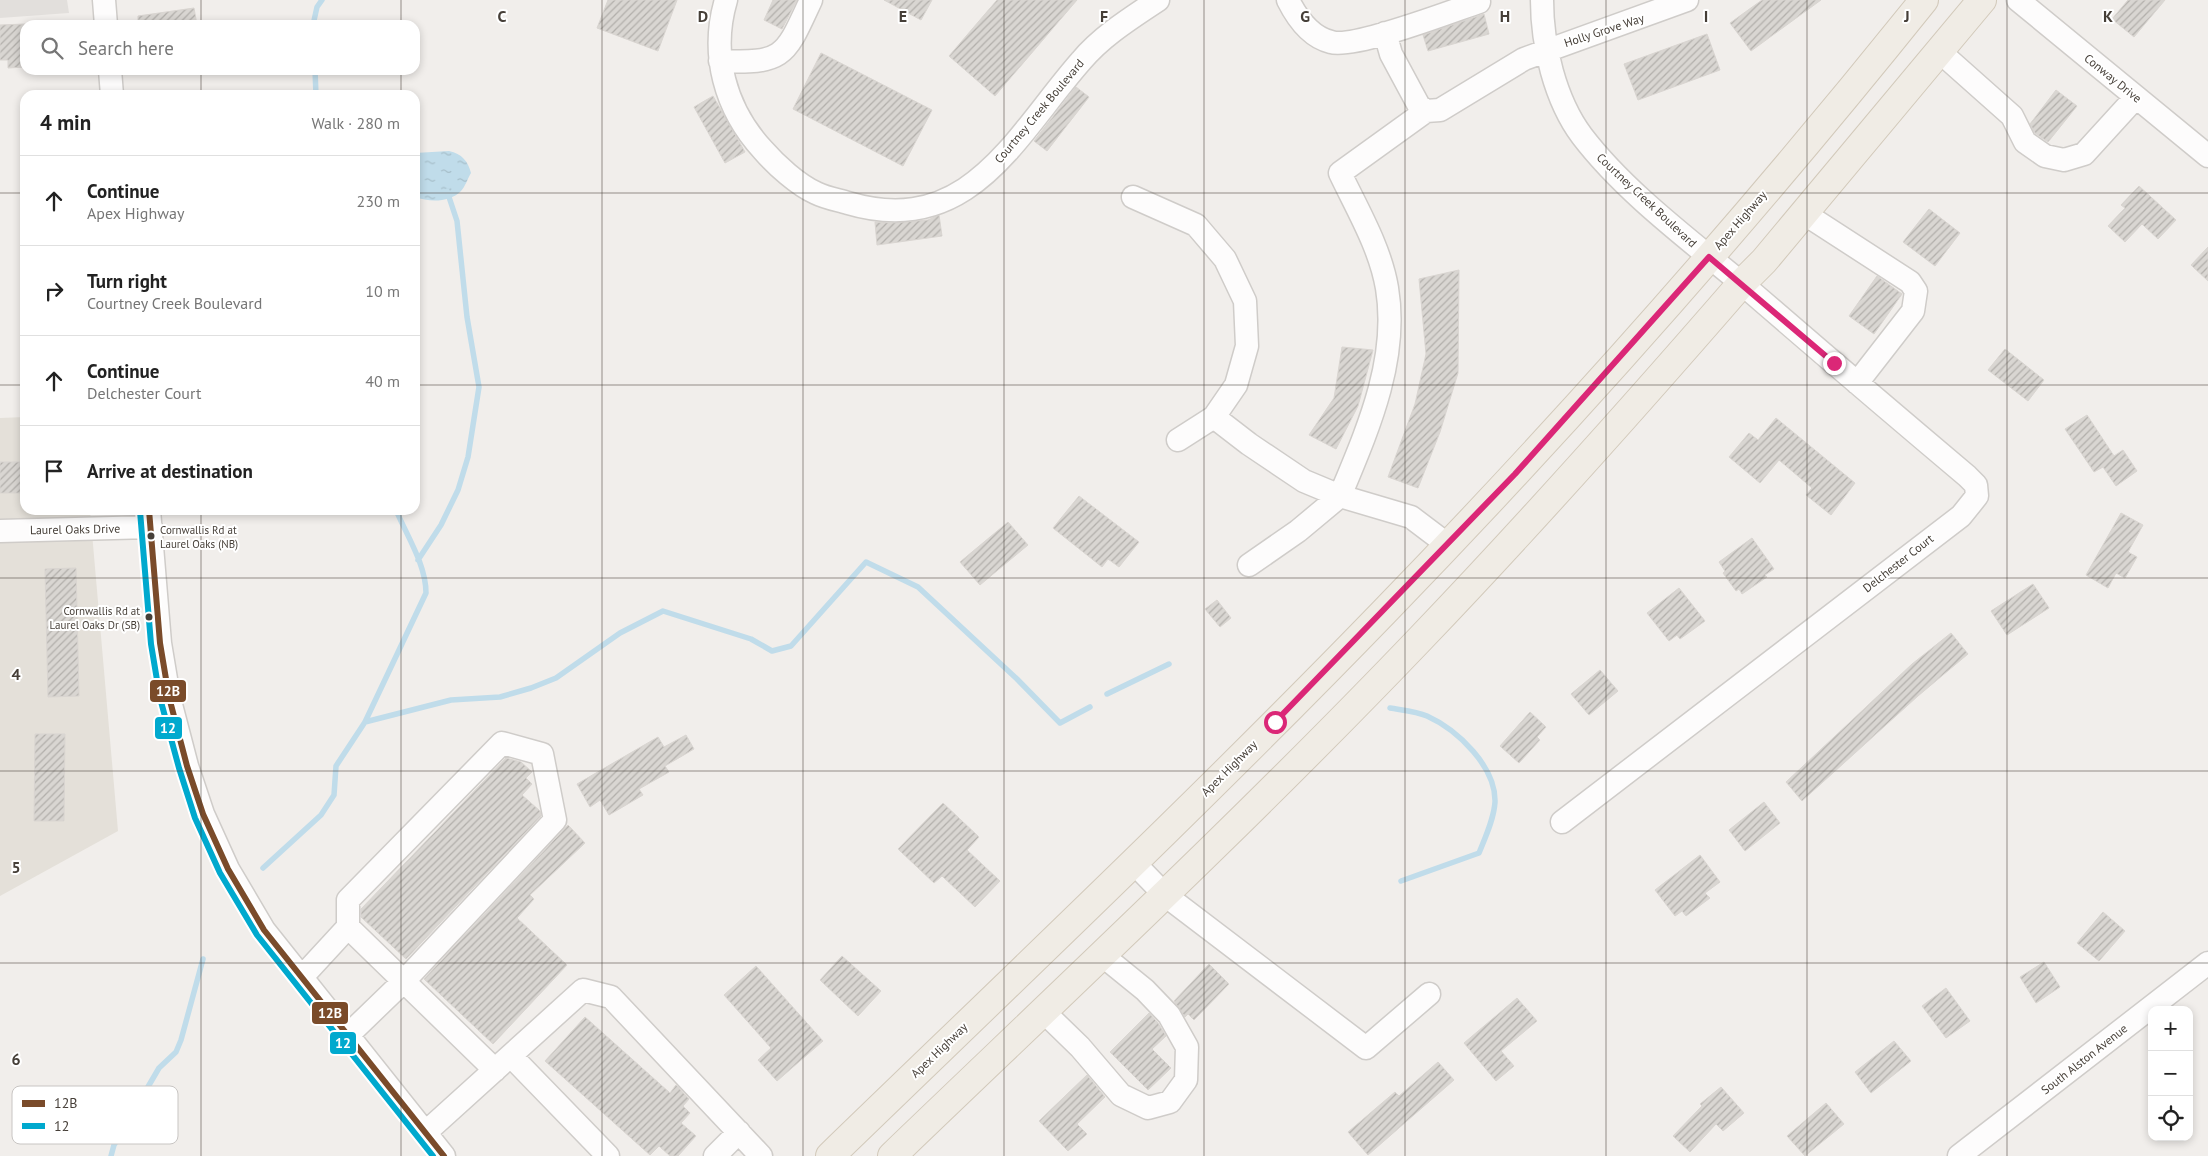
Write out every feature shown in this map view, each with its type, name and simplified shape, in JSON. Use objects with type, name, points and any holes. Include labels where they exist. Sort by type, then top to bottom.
[{"type":"main road","name":"Apex Highway","points":[[830,1156],[1134,863],[1275,722],[1515,474],[1709,257],[1828,119],[1924,0]]},
{"type":"main road","points":[[892,1156],[1165,895],[1420,638],[1548,501],[1741,284],[1764,261],[1982,0]]},
{"type":"street","points":[[104,0],[106,20]]},
{"type":"street","name":"Courtney Creek Boulevard","points":[[726,0],[719,30],[720,61],[729,99],[747,133],[775,164],[815,193],[870,210],[920,208],[954,197],[987,174],[1017,141],[1082,59],[1119,26],[1158,0]]},
{"type":"street","points":[[720,61],[752,62],[772,59],[787,47],[811,0]]},
{"type":"street","points":[[1288,0],[1303,24],[1315,36],[1332,43],[1385,33],[1480,2]]},
{"type":"street","name":"Courtney Creek Boulevard","points":[[1542,0],[1548,49],[1561,96],[1581,135],[1611,168],[1741,284]]},
{"type":"street","name":"Holly Grove Way","points":[[1548,49],[1662,11],[1687,0]]},
{"type":"street","name":"Conway Drive","points":[[2018,0],[2208,156]]},
{"type":"street","points":[[1385,33],[1391,54],[1411,93],[1418,106],[1426,111]]},
{"type":"street","points":[[1249,565],[1298,531],[1340,496],[1366,433],[1381,385],[1389,333],[1387,288],[1375,246],[1340,173],[1426,111],[1440,110],[1509,67],[1548,49]]},
{"type":"street","points":[[1940,52],[2012,116],[2025,142],[2045,156],[2064,160],[2084,154],[2136,97]]},
{"type":"street","points":[[110,75],[112,90]]},
{"type":"street","points":[[1133,197],[1196,224],[1225,259],[1245,301],[1247,346],[1236,385],[1214,417],[1178,440]]},
{"type":"street","points":[[1805,214],[1910,282],[1916,291],[1914,312],[1857,383]]},
{"type":"street","name":"Delchester Court","points":[[1562,822],[1961,516],[1977,496],[1976,485],[1971,480],[1741,284]]},
{"type":"street","points":[[1214,417],[1249,444],[1304,481],[1340,496],[1411,518],[1448,544]]},
{"type":"street","points":[[150,519],[163,668],[187,766],[203,814],[232,876],[264,930],[444,1156]]},
{"type":"street","name":"Laurel Oaks Drive","points":[[0,531],[150,519]]},
{"type":"street","points":[[301,978],[348,926],[348,900],[502,742],[542,754],[555,820],[405,980],[347,1036]]},
{"type":"street","points":[[1134,863],[1165,895],[1366,1048],[1429,994]]},
{"type":"street","points":[[348,926],[405,980],[608,1156]]},
{"type":"street","points":[[1043,1011],[1080,1046],[1121,1095],[1148,1108],[1170,1102],[1186,1080],[1187,1047],[1169,1015],[1145,990],[1112,964],[1104,953]]},
{"type":"street","name":"South Alston Avenue","points":[[1959,1156],[2208,963]]},
{"type":"street","points":[[425,1133],[582,990],[611,998],[761,1156]]},
{"type":"street","points":[[715,1156],[739,1132]]},
{"type":"shaded area","points":[[0,0],[67,0],[69,13],[0,18]]},
{"type":"shaded area","points":[[20,417],[20,515],[90,515],[118,831],[0,896],[0,418]]},
{"type":"water","points":[[449,151],[461,156],[471,173],[462,189],[456,195],[439,200],[420,198],[420,153]]},
{"type":"building","points":[[608,0],[677,0],[658,51],[597,28]]},
{"type":"building","points":[[773,0],[797,0],[782,29],[764,20]]},
{"type":"building","points":[[884,0],[932,0],[921,20]]},
{"type":"building","points":[[997,0],[1077,0],[995,96],[949,56]]},
{"type":"building","points":[[1762,0],[1821,0],[1751,51],[1730,23]]},
{"type":"building","points":[[2128,0],[2165,0],[2134,37],[2112,19]]},
{"type":"building","points":[[194,8],[196,20],[138,20],[138,16]]},
{"type":"building","points":[[1484,14],[1489,34],[1428,51],[1423,35]]},
{"type":"building","points":[[20,24],[20,67],[8,68],[8,60],[0,60],[0,25]]},
{"type":"building","points":[[1707,34],[1720,70],[1638,100],[1624,64]]},
{"type":"building","points":[[821,53],[932,110],[903,166],[793,109]]},
{"type":"building","points":[[1076,87],[1089,97],[1047,151],[1034,141]]},
{"type":"building","points":[[2056,90],[2077,106],[2048,142],[2035,133],[2030,124]]},
{"type":"building","points":[[713,96],[745,152],[725,163],[694,107]]},
{"type":"building","points":[[2139,186],[2176,220],[2158,239],[2142,224],[2125,242],[2108,226],[2125,208],[2121,205]]},
{"type":"building","points":[[1929,209],[1960,233],[1935,266],[1903,242]]},
{"type":"building","points":[[939,215],[942,236],[877,245],[875,222],[891,223],[928,220]]},
{"type":"building","points":[[2208,247],[2208,281],[2191,265]]},
{"type":"building","points":[[1459,270],[1458,373],[1440,432],[1418,488],[1388,477],[1415,404],[1426,354],[1419,279]]},
{"type":"building","points":[[1877,276],[1902,294],[1874,334],[1849,316]]},
{"type":"building","points":[[1342,347],[1373,350],[1358,406],[1336,449],[1309,435],[1334,398]]},
{"type":"building","points":[[2005,349],[2044,380],[2028,401],[1988,370]]},
{"type":"building","points":[[2087,415],[2114,456],[2123,450],[2137,471],[2116,486],[2103,467],[2094,472],[2065,429]]},
{"type":"building","points":[[1776,418],[1855,483],[1831,515],[1806,495],[1812,488],[1779,460],[1760,483],[1729,457],[1749,433],[1758,440]]},
{"type":"building","points":[[0,462],[20,462],[20,493],[0,493]]},
{"type":"building","points":[[1079,496],[1139,542],[1119,567],[1108,559],[1102,567],[1053,528]]},
{"type":"building","points":[[2121,513],[2143,525],[2128,552],[2137,557],[2125,578],[2116,573],[2108,588],[2086,575]]},
{"type":"building","points":[[1008,522],[1028,545],[980,585],[960,562]]},
{"type":"building","points":[[1752,538],[1774,569],[1765,575],[1767,577],[1742,594],[1739,589],[1736,591],[1723,573],[1725,571],[1719,562]]},
{"type":"building","points":[[76,568],[79,696],[48,697],[45,569]]},
{"type":"building","points":[[2033,584],[2049,608],[2007,635],[1991,611]]},
{"type":"building","points":[[1679,588],[1705,621],[1680,639],[1677,635],[1669,641],[1647,613]]},
{"type":"building","points":[[1217,600],[1231,618],[1220,627],[1205,609]]},
{"type":"building","points":[[1951,633],[1968,654],[1918,696],[1802,801],[1786,782],[1912,664]]},
{"type":"building","points":[[1600,670],[1618,691],[1589,715],[1571,694]]},
{"type":"building","points":[[1530,712],[1546,727],[1537,737],[1540,740],[1519,763],[1500,746]]},
{"type":"building","points":[[35,734],[65,734],[64,821],[34,821]]},
{"type":"building","points":[[686,735],[694,749],[665,766],[669,772],[639,789],[643,795],[609,815],[600,800],[590,807],[577,784],[658,737],[664,747]]},
{"type":"building","points":[[506,758],[521,762],[532,772],[526,778],[532,784],[522,795],[540,811],[541,816],[406,959],[361,917],[361,909]]},
{"type":"building","points":[[1764,802],[1780,823],[1745,851],[1729,830]]},
{"type":"building","points":[[943,803],[979,837],[967,850],[1000,881],[975,907],[942,876],[934,883],[898,849]]},
{"type":"building","points":[[568,825],[585,843],[530,895],[534,899],[517,918],[567,965],[493,1044],[424,979]]},
{"type":"building","points":[[1700,855],[1720,882],[1705,893],[1710,898],[1686,916],[1682,911],[1675,916],[1655,890]]},
{"type":"building","points":[[2103,912],[2125,931],[2099,961],[2077,943]]},
{"type":"building","points":[[842,956],[881,991],[858,1016],[820,980]]},
{"type":"building","points":[[2044,962],[2060,987],[2036,1003],[2020,977]]},
{"type":"building","points":[[1209,964],[1229,984],[1194,1020],[1188,1014],[1185,1017],[1174,1001]]},
{"type":"building","points":[[756,966],[823,1041],[777,1081],[758,1060],[771,1048],[724,995]]},
{"type":"building","points":[[1946,988],[1970,1021],[1946,1038],[1922,1006]]},
{"type":"building","points":[[1517,998],[1537,1021],[1501,1051],[1514,1066],[1496,1081],[1464,1043]]},
{"type":"building","points":[[1149,1013],[1166,1036],[1152,1049],[1171,1068],[1148,1090],[1110,1052]]},
{"type":"building","points":[[585,1017],[670,1093],[676,1085],[689,1099],[683,1106],[690,1113],[681,1123],[696,1136],[678,1156],[670,1156],[659,1146],[650,1155],[545,1061]]},
{"type":"building","points":[[1894,1041],[1911,1061],[1871,1093],[1855,1072]]},
{"type":"building","points":[[1438,1062],[1454,1080],[1368,1155],[1348,1132],[1395,1092],[1399,1096]]},
{"type":"building","points":[[1087,1075],[1105,1097],[1077,1124],[1087,1134],[1068,1151],[1039,1121]]},
{"type":"building","points":[[1721,1087],[1744,1113],[1723,1131],[1716,1124],[1690,1152],[1673,1136],[1702,1106],[1700,1104]]},
{"type":"building","points":[[1826,1103],[1844,1124],[1805,1156],[1787,1136]]},
{"type":"waterway","points":[[314,20],[317,7],[322,0]]},
{"type":"waterway","points":[[315,75],[316,90]]},
{"type":"waterway","points":[[418,560],[441,525],[458,490],[468,457],[479,387],[467,317],[457,221],[447,191]]},
{"type":"waterway","points":[[263,868],[321,815],[334,795],[336,766],[365,722],[426,593],[423,572],[398,515]]},
{"type":"waterway","points":[[365,722],[451,700],[500,697],[531,688],[556,678],[620,633],[663,611],[751,639],[772,651],[791,646],[866,562],[918,587],[1017,679],[1060,723],[1090,707]]},
{"type":"waterway","points":[[1107,694],[1169,664]]},
{"type":"waterway","points":[[1390,708],[1427,716],[1451,730],[1473,751],[1482,763],[1494,789],[1495,802],[1491,822],[1479,853],[1401,881]]},
{"type":"waterway","points":[[148,1086],[159,1068],[176,1052],[203,959]]},
{"type":"waterway","points":[[111,1156],[115,1144]]},
{"type":"transit line","name":"12","points":[[140,515],[151,644],[160,698],[195,818],[220,873],[257,935],[433,1156]]},
{"type":"transit line","name":"12B","points":[[149,515],[160,643],[169,697],[187,766],[203,814],[228,869],[264,930],[444,1156]]},
{"type":"place","name":"Cornwallis Rd at Laurel Oaks (NB)","points":[[151,536]]},
{"type":"place","name":"Cornwallis Rd at Laurel Oaks Dr (SB)","points":[[149,617]]},
{"type":"route","points":[[1275,722],[1386,610],[1515,474],[1709,257],[1834,363]]}]
